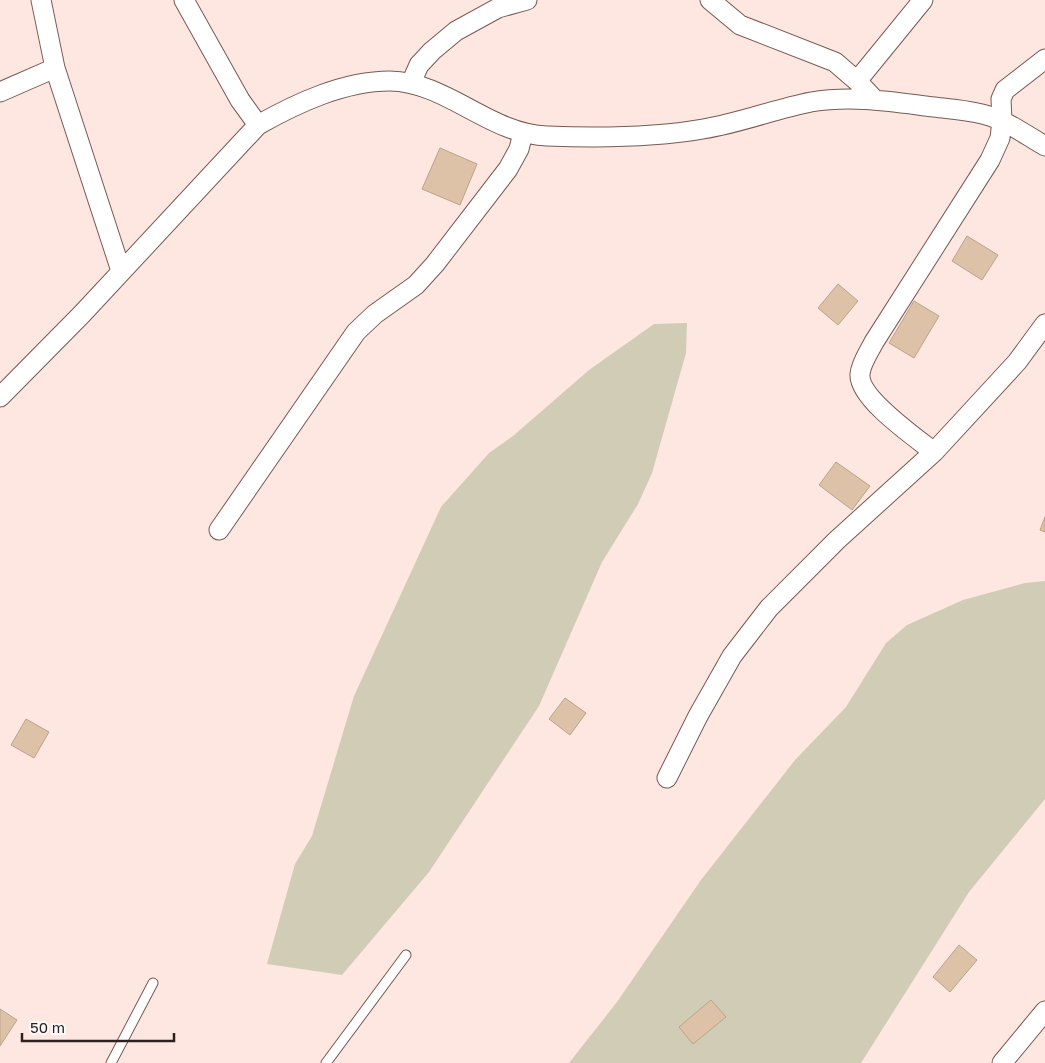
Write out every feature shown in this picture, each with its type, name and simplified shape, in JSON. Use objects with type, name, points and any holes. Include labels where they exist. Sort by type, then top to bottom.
[{"type":"street","points":[[41,0],[56,68],[121,272]]},
{"type":"street","points":[[184,0],[240,100],[258,125]]},
{"type":"street","points":[[411,83],[420,65],[432,51],[456,31],[497,4],[527,0]]},
{"type":"street","points":[[710,0],[740,25],[835,62],[857,80],[874,99]]},
{"type":"street","points":[[857,80],[922,0]]},
{"type":"street","points":[[934,452],[874,402],[864,390],[860,375],[864,361],[874,342],[990,160],[1000,138],[1002,121],[1001,99],[1005,90],[1045,59]]},
{"type":"street","points":[[0,92],[56,68]]},
{"type":"street","points":[[0,397],[82,314],[258,125],[283,111],[328,92],[388,81],[411,83],[433,90],[504,127],[522,133],[544,136],[583,137],[654,135],[702,130],[735,124],[811,102],[843,98],[874,99],[976,112],[1002,121],[1045,146]]},
{"type":"street","points":[[219,530],[356,332],[374,314],[416,285],[435,264],[508,169],[519,149],[522,133]]},
{"type":"street","points":[[667,778],[698,716],[732,656],[768,608],[837,540],[934,452],[1017,362],[1045,324]]},
{"type":"street","points":[[1002,1063],[1045,1011]]},
{"type":"lane","points":[[326,1063],[406,955]]},
{"type":"lane","points":[[111,1063],[153,983]]},
{"type":"shaded area","points":[[687,323],[686,353],[652,473],[638,504],[602,562],[539,706],[429,872],[342,975],[267,964],[295,864],[312,836],[354,696],[441,507],[489,453],[513,436],[589,370],[654,324]]},
{"type":"shaded area","points":[[1045,581],[1045,799],[969,892],[861,1063],[569,1063],[617,1002],[701,880],[795,760],[846,707],[886,643],[907,625],[963,600],[1025,583]]},
{"type":"building","points":[[440,148],[477,164],[460,205],[422,189]]},
{"type":"building","points":[[967,236],[998,255],[982,280],[952,261]]},
{"type":"building","points":[[838,284],[858,301],[838,325],[818,308]]},
{"type":"building","points":[[914,301],[939,316],[914,358],[889,343]]},
{"type":"building","points":[[836,462],[870,486],[852,510],[819,485]]},
{"type":"building","points":[[1045,517],[1045,532],[1040,530]]},
{"type":"building","points":[[565,698],[586,713],[570,735],[549,719]]},
{"type":"building","points":[[26,719],[49,732],[34,758],[11,745]]},
{"type":"building","points":[[959,945],[977,960],[950,992],[933,977]]},
{"type":"building","points":[[711,1000],[726,1017],[693,1044],[679,1027]]},
{"type":"building","points":[[0,1009],[17,1020],[0,1046]]}]
